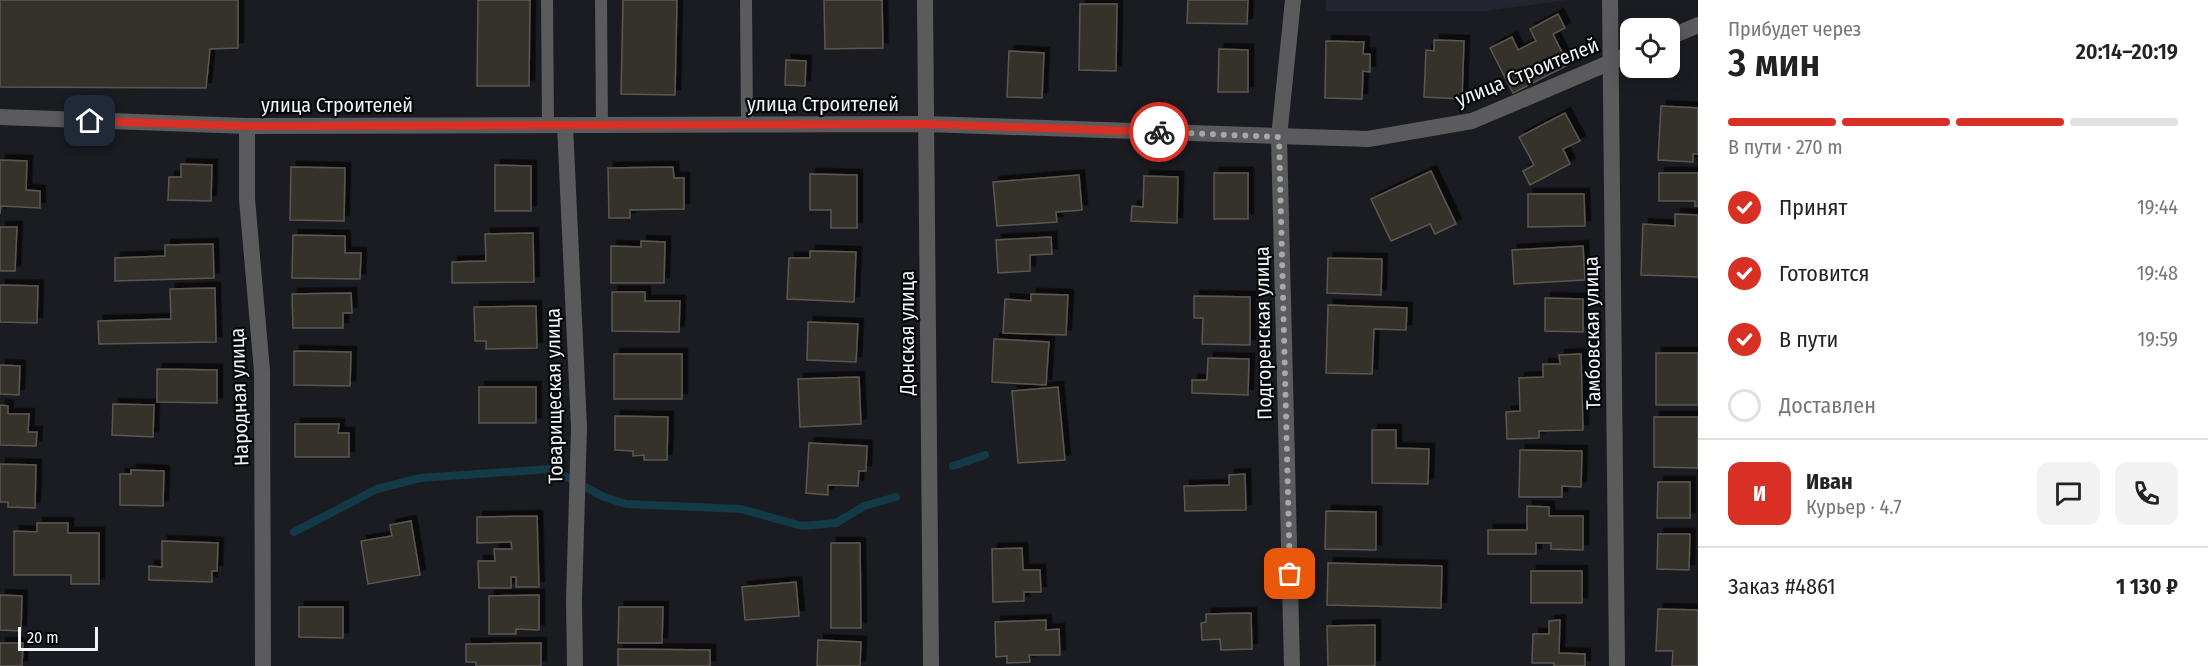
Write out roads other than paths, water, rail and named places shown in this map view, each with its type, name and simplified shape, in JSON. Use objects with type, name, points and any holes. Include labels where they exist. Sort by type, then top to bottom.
[{"type":"street","name":"Донская улица","points":[[925,0],[931,666]]},
{"type":"street","name":"Подгоренская улица","points":[[1292,666],[1279,137],[1293,0]]},
{"type":"street","name":"Тамбовская улица","points":[[1610,0],[1617,666]]},
{"type":"street","points":[[1680,33],[1698,25]]},
{"type":"street","name":"улица Строителей","points":[[0,117],[247,126],[926,124],[1368,139],[1472,121],[1620,58]]},
{"type":"street","name":"Товарищеская улица","points":[[565,125],[579,427],[574,600],[575,666]]},
{"type":"street","name":"Народная улица","points":[[247,126],[247,199],[262,371],[263,666]]},
{"type":"lane","points":[[548,0],[548,125]]},
{"type":"lane","points":[[601,0],[602,124]]},
{"type":"lane","points":[[746,0],[747,126]]},
{"type":"waterway","points":[[953,466],[985,455]]},
{"type":"waterway","points":[[294,532],[377,489],[420,478],[551,469],[604,497],[626,504],[741,509],[802,526],[836,523],[864,506],[896,497]]}]
